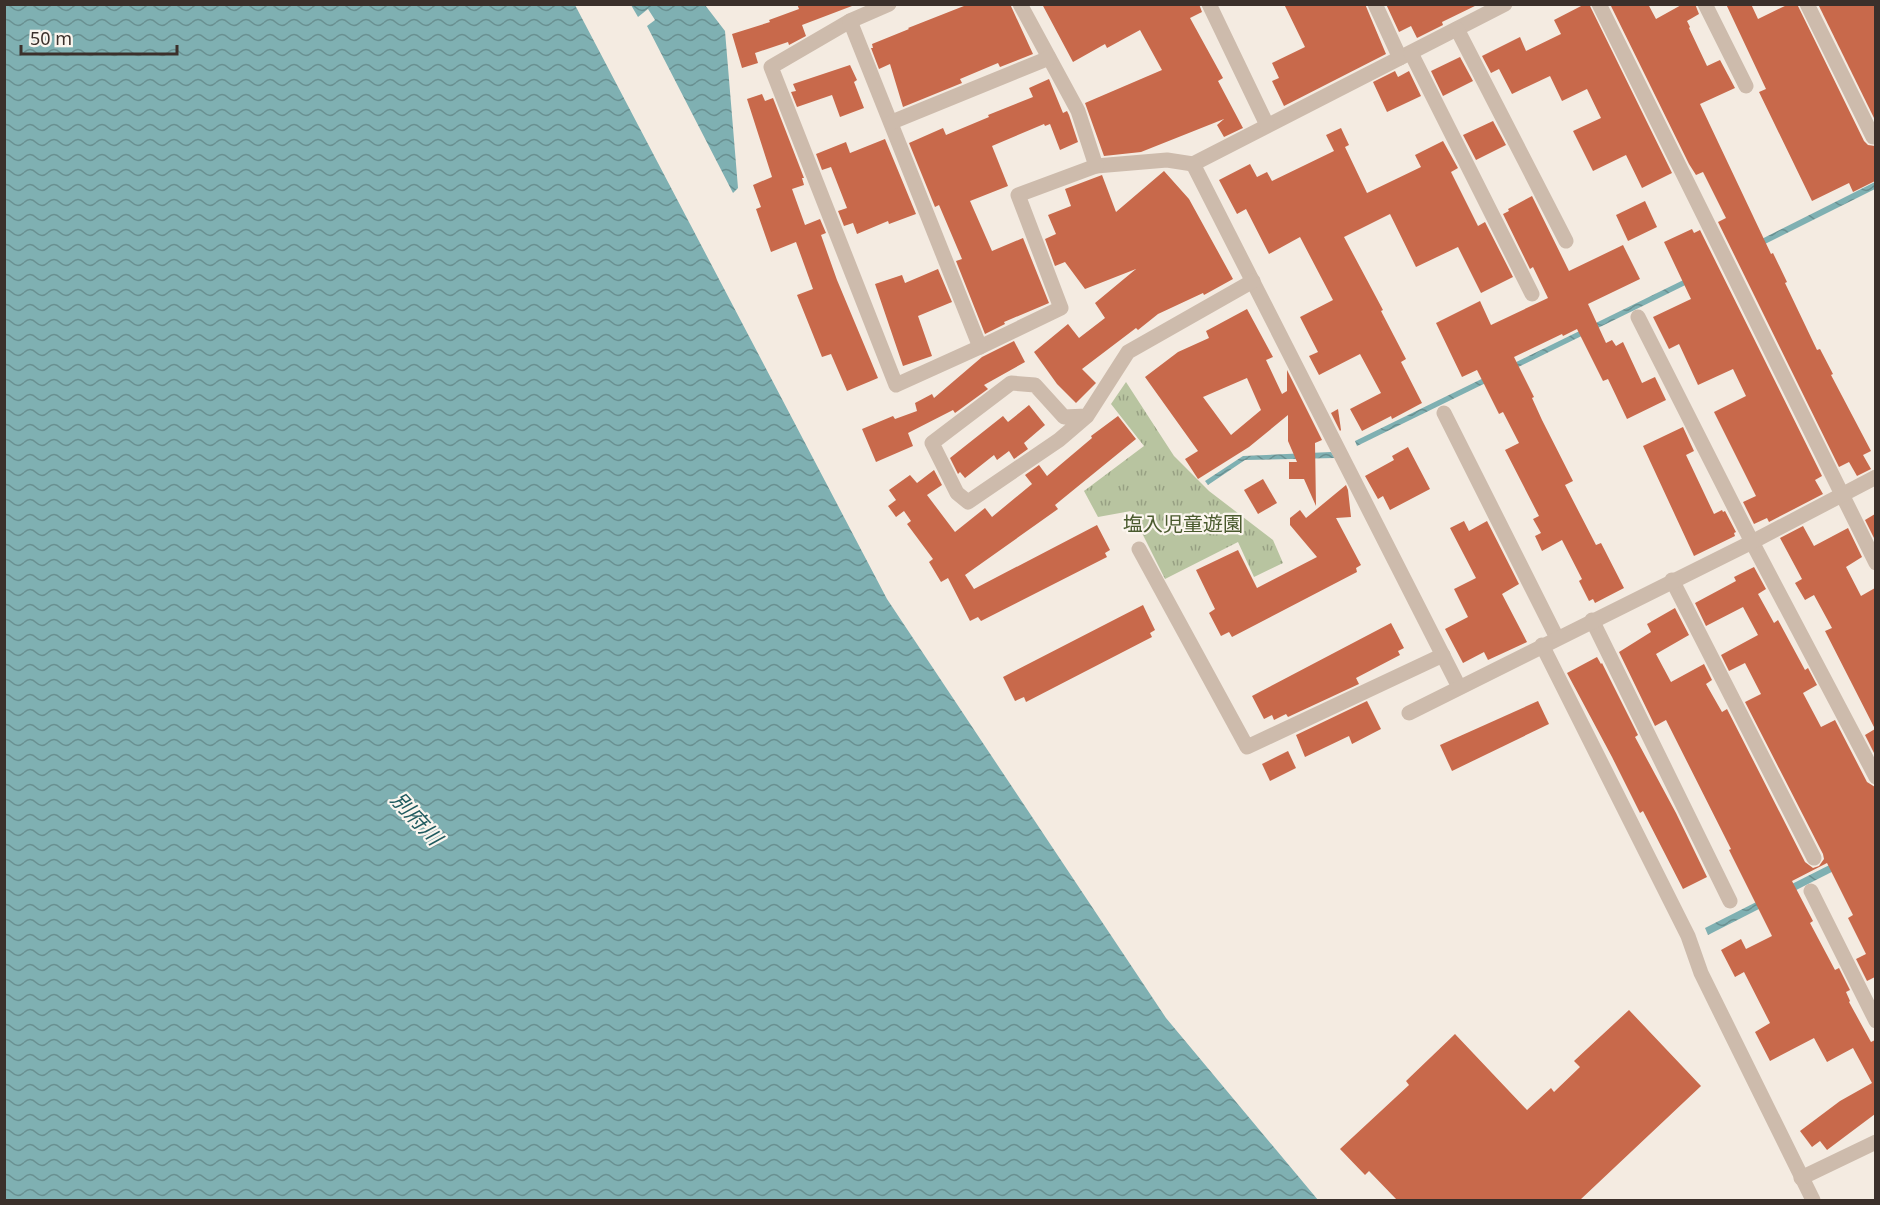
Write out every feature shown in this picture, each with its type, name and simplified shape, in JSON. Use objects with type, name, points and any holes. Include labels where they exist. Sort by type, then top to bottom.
[{"type":"street","points":[[889,4],[850,21],[771,67],[896,385],[1061,308],[1018,195],[1096,166],[1167,160],[1193,164],[1498,6]]},
{"type":"street","points":[[1020,4],[1078,111],[1096,166]]},
{"type":"street","points":[[1209,4],[1267,125]]},
{"type":"street","points":[[1375,4],[1406,55],[1532,294]]},
{"type":"street","points":[[1599,4],[1875,563]]},
{"type":"street","points":[[1705,4],[1746,87]]},
{"type":"street","points":[[1808,4],[1873,137]]},
{"type":"street","points":[[850,21],[980,347]]},
{"type":"street","points":[[1457,29],[1566,241]]},
{"type":"street","points":[[892,122],[1049,58]]},
{"type":"street","points":[[1193,164],[1459,687]]},
{"type":"street","points":[[1087,416],[1064,417],[1035,386],[1011,383],[932,443],[957,493],[969,502],[1059,440],[1087,416],[1128,352],[1253,281]]},
{"type":"street","points":[[1638,317],[1875,777]]},
{"type":"street","points":[[1444,413],[1557,638]]},
{"type":"street","points":[[1409,713],[1752,542],[1875,477]]},
{"type":"street","points":[[1139,549],[1247,747],[1443,655]]},
{"type":"street","points":[[1672,580],[1814,858]]},
{"type":"street","points":[[1592,620],[1730,901]]},
{"type":"street","points":[[1542,645],[1688,936],[1701,973],[1813,1200]]},
{"type":"street","points":[[1811,891],[1875,1021]]},
{"type":"street","points":[[1802,1178],[1875,1142]]},
{"type":"green space","name":"塩入児童遊園","points":[[1126,382],[1174,456],[1209,491],[1273,540],[1283,563],[1254,577],[1238,542],[1165,579],[1131,511],[1098,517],[1084,491],[1144,446],[1111,404]]},
{"type":"water","name":"別府川","points":[[5,4],[575,5],[887,599],[1166,1018],[1318,1200],[5,1200]]},
{"type":"water","points":[[631,5],[705,5],[725,31],[738,188],[733,193],[647,26],[655,20],[648,9],[638,17]]},
{"type":"water","points":[[1875,182],[1875,189],[1739,257],[1736,252]]},
{"type":"water","points":[[1714,265],[1716,270],[1357,446],[1355,441]]},
{"type":"water","points":[[1331,452],[1335,458],[1245,460],[1208,485],[1205,481],[1243,456]]},
{"type":"water","points":[[1875,842],[1875,850],[1708,935],[1705,928]]},
{"type":"building","points":[[797,4],[852,4],[852,6],[802,25],[806,36],[789,45],[788,42],[755,53],[758,63],[742,68],[732,34],[770,22],[769,20],[799,9]]},
{"type":"building","points":[[969,4],[1010,4],[1033,54],[1000,67],[998,63],[960,79],[962,83],[903,107],[890,64],[879,69],[871,48],[873,48],[872,44]]},
{"type":"building","points":[[1042,4],[1199,4],[1202,12],[1190,18],[1223,78],[1218,81],[1243,128],[1224,137],[1217,125],[1224,119],[1141,152],[1104,156],[1085,103],[1162,70],[1140,30],[1107,48],[1105,44],[1073,62]]},
{"type":"building","points":[[1284,4],[1365,4],[1386,54],[1284,106],[1272,81],[1279,78],[1272,63],[1305,47]]},
{"type":"building","points":[[1386,4],[1479,4],[1442,22],[1443,25],[1417,38],[1411,26],[1399,32]]},
{"type":"building","points":[[1589,4],[1672,173],[1642,188],[1626,155],[1593,171],[1573,131],[1601,118],[1587,89],[1562,101],[1550,76],[1512,94],[1499,69],[1491,73],[1482,56],[1520,37],[1526,51],[1561,34],[1554,20]]},
{"type":"building","points":[[1610,4],[1648,4],[1656,19],[1683,4],[1695,4],[1699,14],[1687,21],[1707,66],[1720,60],[1735,88],[1700,104],[1771,254],[1773,253],[1787,282],[1785,283],[1817,350],[1820,349],[1871,451],[1863,455],[1871,469],[1857,476],[1849,462],[1839,467],[1718,222],[1726,218],[1703,172],[1696,175],[1689,164]]},
{"type":"building","points":[[1726,4],[1751,4],[1758,19],[1789,4],[1797,4],[1864,141],[1868,145],[1875,146],[1875,181],[1853,192],[1849,183],[1812,201],[1759,92],[1766,89]]},
{"type":"building","points":[[1818,4],[1875,4],[1875,120]]},
{"type":"building","points":[[1460,57],[1473,81],[1443,96],[1431,71]]},
{"type":"building","points":[[850,65],[857,80],[854,82],[864,108],[840,117],[832,95],[797,107],[791,92],[796,91],[793,84]]},
{"type":"building","points":[[1395,71],[1398,77],[1409,71],[1421,96],[1387,112],[1373,82]]},
{"type":"building","points":[[1049,79],[1063,113],[1067,111],[1069,115],[1078,142],[1060,150],[1050,124],[1045,126],[1044,124],[992,146],[1008,186],[970,201],[992,251],[1023,238],[1049,303],[1004,322],[1005,324],[985,334],[956,261],[962,259],[939,205],[935,207],[909,143],[943,128],[946,135],[1033,97],[1029,88]]},
{"type":"building","points":[[762,94],[765,101],[773,98],[804,178],[802,178],[804,185],[792,189],[805,225],[820,219],[826,233],[821,235],[837,280],[878,378],[847,391],[831,354],[822,357],[797,295],[813,289],[796,242],[771,252],[756,209],[761,207],[753,185],[772,177],[747,99]]},
{"type":"building","points":[[1493,121],[1506,145],[1476,160],[1463,135]]},
{"type":"building","points":[[1341,128],[1349,145],[1345,147],[1367,193],[1421,167],[1415,155],[1443,141],[1458,168],[1451,172],[1478,226],[1485,222],[1513,277],[1481,293],[1458,247],[1416,267],[1390,214],[1344,237],[1383,310],[1381,311],[1406,359],[1401,362],[1422,403],[1392,419],[1391,416],[1362,431],[1350,409],[1381,393],[1360,354],[1319,375],[1309,356],[1318,352],[1300,317],[1333,300],[1300,237],[1269,254],[1246,209],[1237,214],[1219,180],[1250,164],[1257,177],[1267,172],[1272,181],[1334,151],[1326,135]]},
{"type":"building","points":[[885,139],[916,214],[889,224],[888,221],[857,234],[853,223],[844,226],[838,211],[847,208],[831,167],[822,170],[816,154],[846,142],[850,153]]},
{"type":"building","points":[[1164,171],[1189,199],[1233,279],[1204,295],[1203,293],[1158,314],[1082,369],[1096,383],[1076,403],[1057,384],[1034,352],[1068,324],[1079,338],[1105,318],[1095,303],[1136,269],[1085,289],[1065,262],[1055,266],[1045,239],[1056,234],[1048,215],[1071,206],[1065,189],[1102,175],[1116,212]]},
{"type":"building","points":[[1532,196],[1569,271],[1623,245],[1640,279],[1588,304],[1606,343],[1612,340],[1616,346],[1623,342],[1642,383],[1655,377],[1666,400],[1627,419],[1608,379],[1603,381],[1577,329],[1514,357],[1573,481],[1565,485],[1596,545],[1601,543],[1624,588],[1595,603],[1593,599],[1589,601],[1579,581],[1582,579],[1562,540],[1542,551],[1535,536],[1541,533],[1533,519],[1539,516],[1505,450],[1519,443],[1503,412],[1499,414],[1477,370],[1462,377],[1436,323],[1480,301],[1491,325],[1548,298],[1533,267],[1530,269],[1503,214]]},
{"type":"building","points":[[1645,201],[1657,227],[1628,241],[1616,215]]},
{"type":"building","points":[[1692,229],[1694,233],[1700,230],[1822,476],[1815,480],[1823,494],[1769,522],[1767,518],[1754,524],[1743,502],[1756,496],[1714,412],[1746,396],[1733,369],[1698,385],[1679,344],[1669,349],[1653,317],[1691,299],[1664,242]]},
{"type":"building","points":[[938,269],[952,302],[918,316],[932,356],[903,366],[875,284],[902,275],[905,283]]},
{"type":"building","points":[[1247,309],[1273,357],[1266,360],[1282,394],[1287,391],[1287,370],[1322,440],[1315,443],[1316,506],[1304,479],[1289,479],[1289,462],[1297,462],[1288,441],[1288,415],[1249,447],[1198,479],[1185,459],[1198,451],[1145,377],[1178,352],[1209,338],[1206,331]],"holes":[[[1247,378],[1261,410],[1231,435],[1203,397]]]},
{"type":"building","points":[[1014,341],[1025,362],[984,385],[988,389],[955,413],[953,410],[908,433],[913,446],[876,462],[862,429],[893,416],[895,419],[917,411],[915,403],[932,394],[934,398],[982,357]]},
{"type":"building","points":[[1029,405],[1045,425],[1024,443],[1028,449],[1014,459],[1009,451],[997,460],[994,455],[965,478],[960,472],[958,474],[950,458],[1003,416],[1008,422]]},
{"type":"building","points":[[1338,409],[1341,430],[1340,431],[1331,413]]},
{"type":"building","points":[[1118,416],[1136,439],[1055,505],[1058,509],[965,575],[974,589],[1097,525],[1110,550],[1105,553],[1107,557],[981,621],[978,617],[970,621],[948,578],[941,582],[929,562],[933,559],[907,524],[911,521],[904,511],[896,517],[888,506],[896,500],[889,490],[910,475],[917,483],[934,470],[942,485],[927,495],[955,532],[985,508],[992,517],[1032,484],[1025,475],[1039,465],[1047,476],[1092,438],[1091,436]]},
{"type":"building","points":[[1683,427],[1694,451],[1686,455],[1714,514],[1725,511],[1736,532],[1735,536],[1694,556],[1643,446]]},
{"type":"building","points":[[1408,447],[1430,489],[1390,510],[1383,496],[1378,499],[1365,476],[1394,460],[1392,456]]},
{"type":"building","points":[[1263,479],[1277,503],[1258,514],[1244,490]]},
{"type":"building","points":[[1346,485],[1351,517],[1336,518],[1361,565],[1356,568],[1357,572],[1232,637],[1229,632],[1221,636],[1209,613],[1215,609],[1196,570],[1238,550],[1257,588],[1317,557],[1290,525],[1290,518],[1300,510],[1306,518]]},
{"type":"building","points":[[1875,514],[1875,540],[1865,520]]},
{"type":"building","points":[[1464,521],[1469,531],[1487,521],[1519,584],[1502,594],[1527,642],[1488,660],[1484,652],[1463,663],[1445,629],[1468,617],[1454,589],[1476,578],[1450,528]]},
{"type":"building","points":[[1803,526],[1814,546],[1848,528],[1862,557],[1846,567],[1861,596],[1875,588],[1875,729],[1825,631],[1832,628],[1814,595],[1805,600],[1795,583],[1802,579],[1780,538]]},
{"type":"building","points":[[1754,567],[1766,589],[1758,594],[1774,623],[1778,620],[1805,670],[1808,668],[1817,685],[1803,693],[1821,727],[1835,720],[1867,782],[1875,787],[1875,977],[1867,981],[1856,959],[1866,954],[1848,918],[1853,915],[1827,863],[1792,881],[1813,921],[1810,923],[1835,970],[1839,968],[1850,990],[1846,992],[1849,1002],[1871,1042],[1875,1040],[1875,1114],[1827,1150],[1820,1141],[1812,1147],[1800,1131],[1840,1101],[1872,1083],[1853,1048],[1827,1062],[1814,1038],[1770,1061],[1755,1032],[1770,1023],[1744,972],[1735,977],[1721,950],[1741,939],[1746,949],[1772,936],[1666,720],[1655,726],[1619,652],[1651,632],[1647,624],[1675,608],[1689,635],[1656,654],[1671,682],[1704,664],[1712,680],[1706,684],[1722,712],[1727,709],[1805,862],[1813,868],[1819,866],[1824,859],[1823,854],[1745,702],[1761,694],[1745,663],[1729,671],[1721,655],[1758,635],[1743,607],[1706,626],[1695,603],[1736,581],[1734,577]]},
{"type":"building","points":[[1143,605],[1155,630],[1150,633],[1152,637],[1026,702],[1024,697],[1015,701],[1003,677]]},
{"type":"building","points":[[1391,623],[1404,648],[1398,651],[1400,655],[1356,678],[1359,684],[1288,717],[1286,714],[1274,720],[1272,715],[1264,719],[1252,696]]},
{"type":"building","points":[[1597,657],[1707,877],[1683,889],[1643,811],[1640,813],[1567,673]]},
{"type":"building","points":[[1367,701],[1381,729],[1352,744],[1349,736],[1305,757],[1296,735]]},
{"type":"building","points":[[1538,701],[1549,724],[1452,771],[1440,745]]},
{"type":"building","points":[[1875,729],[1875,755],[1865,735]]},
{"type":"building","points":[[1288,751],[1296,768],[1270,781],[1262,764]]},
{"type":"building","points":[[1629,1010],[1701,1086],[1580,1200],[1397,1200],[1369,1171],[1365,1175],[1340,1149],[1409,1085],[1406,1081],[1455,1034],[1527,1110],[1551,1088],[1554,1092],[1580,1067],[1574,1061]]}]
